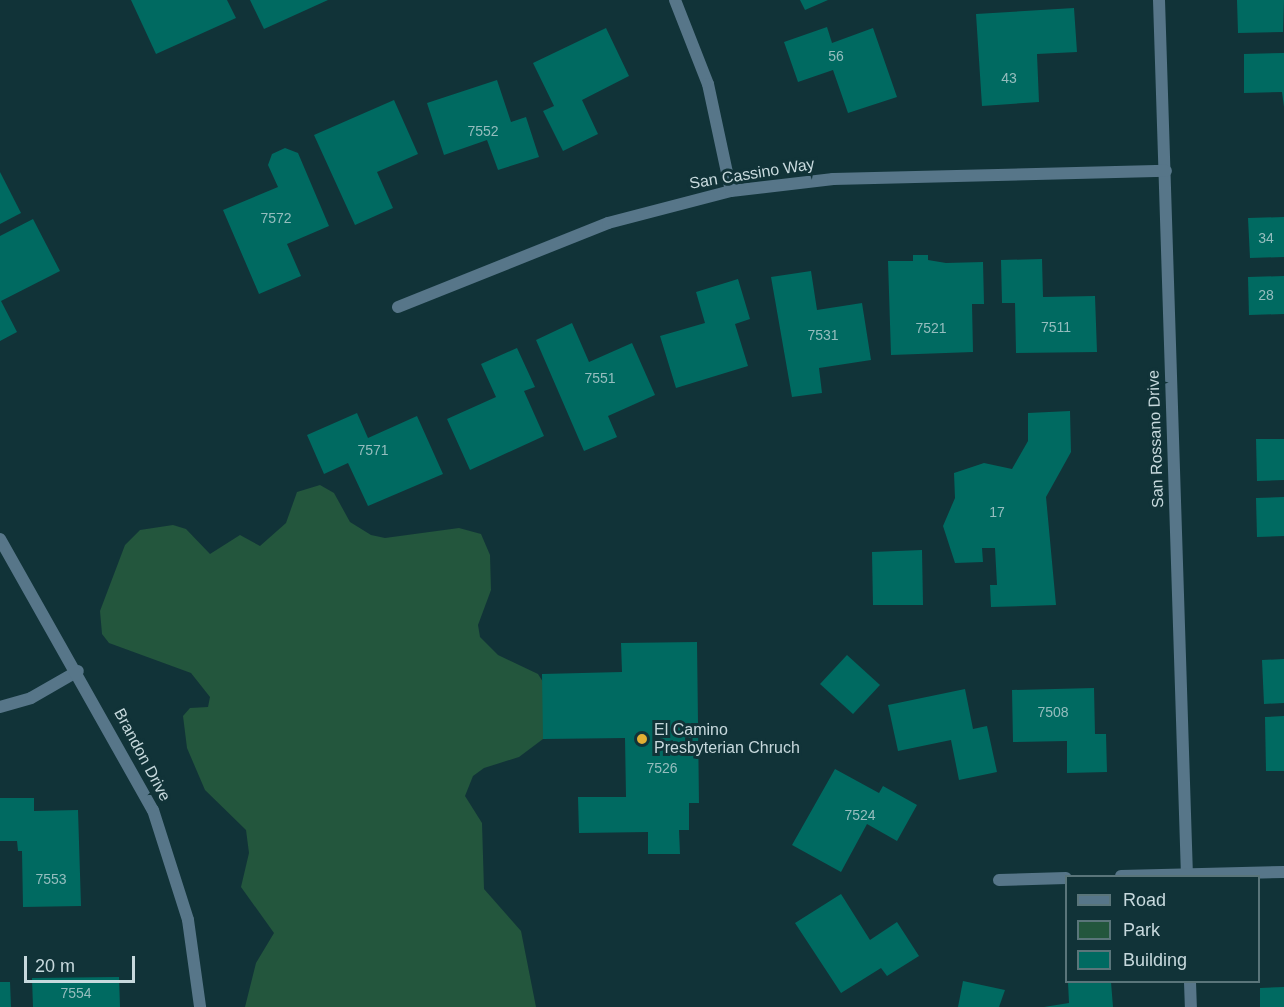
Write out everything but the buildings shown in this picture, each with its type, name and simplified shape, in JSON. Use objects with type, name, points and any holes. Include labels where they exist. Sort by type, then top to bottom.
[{"type":"street","points":[[675,0],[706,77],[731,191]]},
{"type":"street","name":"San Rossano Drive","points":[[1159,0],[1187,875]]},
{"type":"street","name":"San Cassino Way","points":[[398,307],[608,223],[731,191],[833,179],[1166,171]]},
{"type":"street","name":"Brandon Drive","points":[[0,539],[78,671],[140,783],[174,866],[188,921],[200,1007]]},
{"type":"street","points":[[0,707],[31,698],[78,671]]},
{"type":"street","points":[[1211,875],[1284,872]]},
{"type":"street","points":[[999,880],[1065,878]]},
{"type":"street","points":[[1190,983],[1191,1007]]},
{"type":"green space","points":[[320,485],[334,493],[350,522],[371,535],[385,538],[459,528],[481,534],[490,555],[491,590],[478,625],[480,637],[498,655],[538,674],[550,693],[550,730],[543,739],[519,757],[484,768],[473,776],[465,796],[482,823],[484,889],[521,931],[536,1007],[245,1007],[256,963],[274,933],[241,887],[249,853],[246,830],[205,790],[187,748],[183,716],[190,708],[208,707],[210,697],[191,673],[109,643],[102,634],[100,611],[125,545],[140,530],[173,525],[186,529],[210,554],[240,535],[260,546],[286,523],[297,492]]},
{"type":"place","name":"El Camino Presbyterian Chruch","points":[[642,739]]}]
